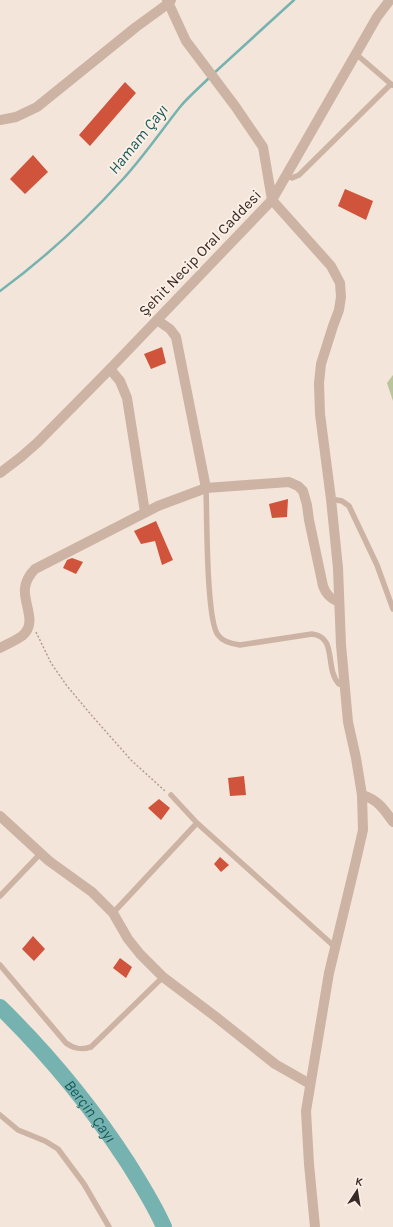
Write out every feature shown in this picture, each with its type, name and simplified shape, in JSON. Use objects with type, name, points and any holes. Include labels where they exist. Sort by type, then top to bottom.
[{"type":"street","name":"Şehit Necip Oral Caddesi","points":[[0,473],[37,443],[272,200],[377,17],[390,0]]},
{"type":"street","points":[[0,120],[23,114],[37,106],[169,1],[186,41],[235,106],[263,147],[272,200],[331,266],[340,283],[339,310],[332,326],[321,364],[319,383],[320,414],[338,568],[341,645],[348,722],[362,795],[363,830],[329,973],[306,1111],[315,1227]]},
{"type":"street","points":[[157,320],[170,329],[176,337],[206,488]]},
{"type":"street","points":[[110,369],[120,381],[127,398],[145,512]]},
{"type":"street","points":[[0,648],[22,635],[28,626],[30,617],[25,587],[35,568],[145,512],[206,488],[288,482],[298,486],[303,491],[307,505],[314,547],[323,586],[332,599],[339,602]]},
{"type":"street","points":[[362,795],[371,798],[380,804],[393,822]]},
{"type":"street","points":[[0,816],[49,861],[92,892],[113,913],[128,939],[140,954],[163,977],[275,1064],[310,1084]]},
{"type":"lane","points":[[286,176],[292,178],[299,175],[392,85],[356,54]]},
{"type":"lane","points":[[206,488],[210,591],[213,623],[217,634],[229,643],[240,645],[312,634],[316,635],[327,642],[332,672],[338,683],[345,685]]},
{"type":"lane","points":[[331,499],[342,501],[349,506],[377,565],[393,609]]},
{"type":"lane","points":[[171,795],[197,824],[335,947]]},
{"type":"lane","points":[[113,913],[197,824]]},
{"type":"lane","points":[[0,896],[41,853]]},
{"type":"lane","points":[[0,965],[66,1043],[80,1049],[91,1047],[163,977]]},
{"type":"lane","points":[[0,1115],[18,1130],[45,1141],[58,1149],[84,1184],[109,1227]]},
{"type":"path","points":[[28,626],[37,633],[58,675],[75,697],[131,760],[171,795]]},
{"type":"green space","points":[[393,375],[393,401],[387,383]]},
{"type":"building","points":[[125,82],[136,93],[90,146],[79,135]]},
{"type":"building","points":[[33,155],[48,172],[25,194],[10,179]]},
{"type":"building","points":[[345,189],[373,201],[366,220],[338,206]]},
{"type":"building","points":[[162,347],[166,363],[151,369],[144,354]]},
{"type":"building","points":[[288,499],[287,517],[272,518],[269,504]]},
{"type":"building","points":[[156,521],[173,560],[162,565],[155,541],[141,544],[134,531]]},
{"type":"building","points":[[72,558],[83,562],[76,574],[63,568],[67,560]]},
{"type":"building","points":[[244,776],[246,795],[230,796],[228,778]]},
{"type":"building","points":[[159,799],[170,808],[161,820],[148,808]]},
{"type":"building","points":[[220,857],[229,865],[221,872],[214,864]]},
{"type":"building","points":[[33,936],[45,949],[34,961],[22,949]]},
{"type":"building","points":[[120,958],[132,967],[126,978],[113,968]]},
{"type":"waterway","name":"Hamam Çayı","points":[[213,74],[294,0]]},
{"type":"waterway","name":"Hamam Çayı","points":[[0,291],[49,252],[109,194],[131,170],[183,103],[210,77]]},
{"type":"waterway","name":"Berçin Çayı","points":[[0,1007],[52,1062],[99,1121],[138,1179],[152,1202],[164,1227]]}]
